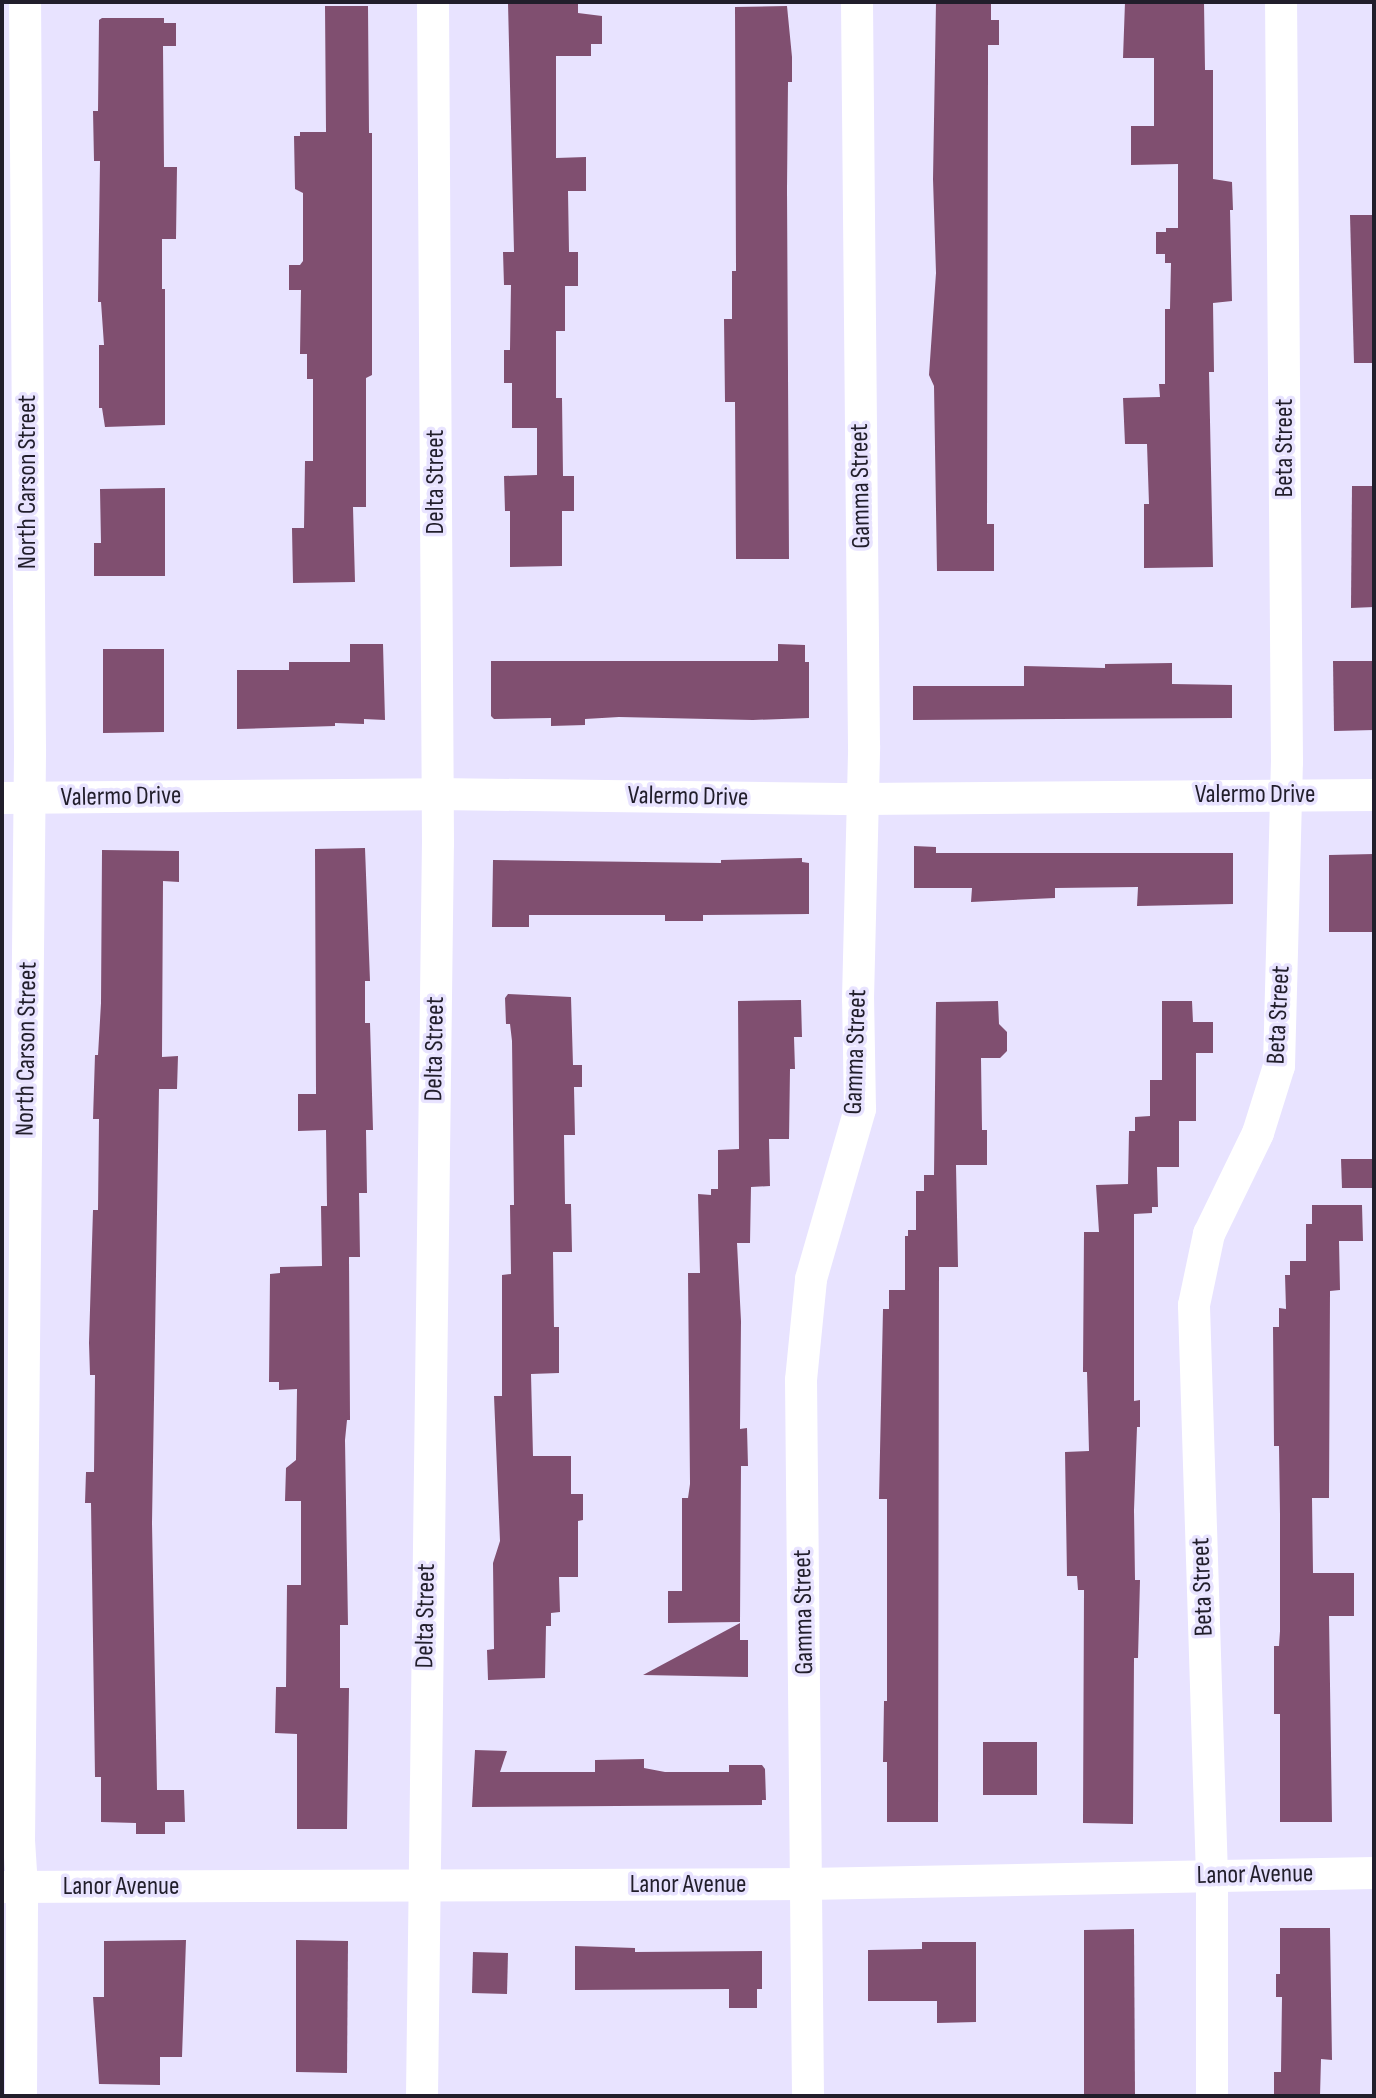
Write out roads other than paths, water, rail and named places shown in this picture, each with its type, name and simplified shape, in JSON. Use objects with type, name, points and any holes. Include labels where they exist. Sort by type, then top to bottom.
[{"type":"street","name":"North Carson Street","points":[[21,2096],[12,1887],[19,1814],[16,798],[25,2]]},
{"type":"street","name":"Delta Street","points":[[422,2096],[437,794],[433,2]]},
{"type":"street","name":"Gamma Street","points":[[808,2096],[801,1380],[810,1279],[860,1109],[858,999],[862,799],[857,2]]},
{"type":"street","name":"Beta Street","points":[[1212,2096],[1212,1876],[1194,1305],[1209,1234],[1258,1133],[1279,1066],[1286,795],[1281,2]]},
{"type":"street","name":"Valermo Drive","points":[[16,798],[437,794],[862,799],[1374,795]]},
{"type":"street","name":"Lanor Avenue","points":[[12,1887],[807,1884],[1374,1873]]}]
